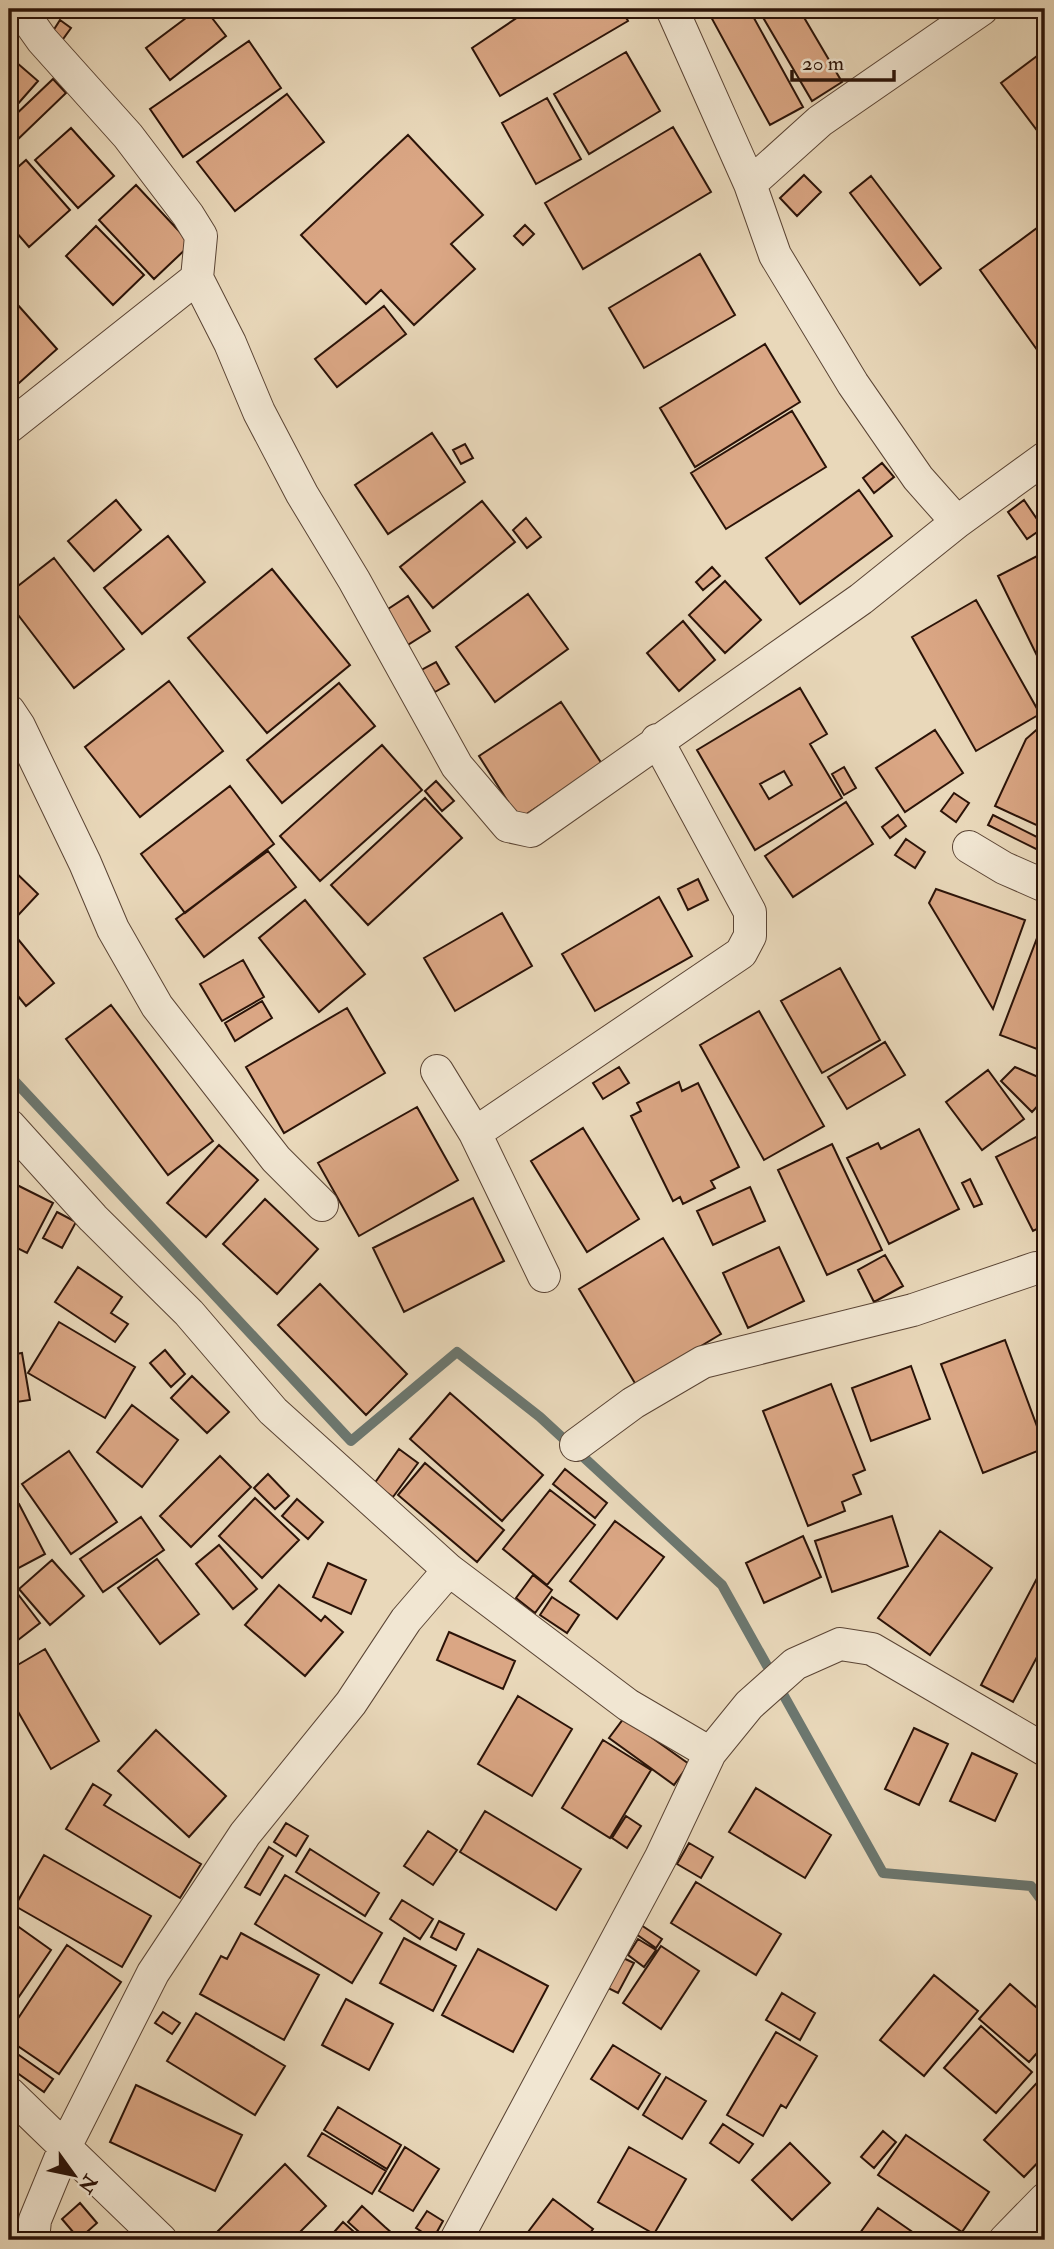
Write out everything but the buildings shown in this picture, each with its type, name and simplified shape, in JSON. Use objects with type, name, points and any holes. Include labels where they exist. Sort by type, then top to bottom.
[{"type":"street","points":[[20,9],[42,40],[128,136],[201,236],[197,278],[230,343],[259,412],[302,494],[354,580],[457,766],[508,826],[531,831],[578,801],[657,740],[861,599],[957,522],[1045,458]]},
{"type":"street","points":[[672,9],[750,184],[775,255],[853,384],[918,478],[957,522]]},
{"type":"street","points":[[750,184],[820,121],[982,9]]},
{"type":"street","points":[[9,427],[197,278]]},
{"type":"street","points":[[9,711],[19,726],[79,850],[113,929],[157,1006],[276,1159],[322,1205]]},
{"type":"street","points":[[475,1133],[741,953],[750,936],[750,912],[657,740]]},
{"type":"street","points":[[970,848],[1004,868],[1045,886]]},
{"type":"street","points":[[437,1071],[475,1133],[544,1276]]},
{"type":"street","points":[[9,1125],[93,1218],[189,1313],[273,1411],[449,1570],[628,1705],[710,1753]]},
{"type":"street","points":[[576,1445],[633,1403],[703,1362],[913,1310],[1036,1268],[1045,1268]]},
{"type":"street","points":[[33,2240],[35,2220],[65,2147],[153,1973],[237,1846],[351,1703],[406,1620],[449,1570]]},
{"type":"street","points":[[456,2240],[654,1869],[710,1753],[749,1704],[795,1664],[840,1644],[872,1648],[1045,1750]]},
{"type":"street","points":[[9,2093],[161,2240]]},
{"type":"street","points":[[1005,2240],[1045,2199]]},
{"type":"waterway","points":[[9,1075],[351,1441],[457,1352],[540,1417],[722,1585],[883,1873],[1031,1886],[1045,1905]]}]
